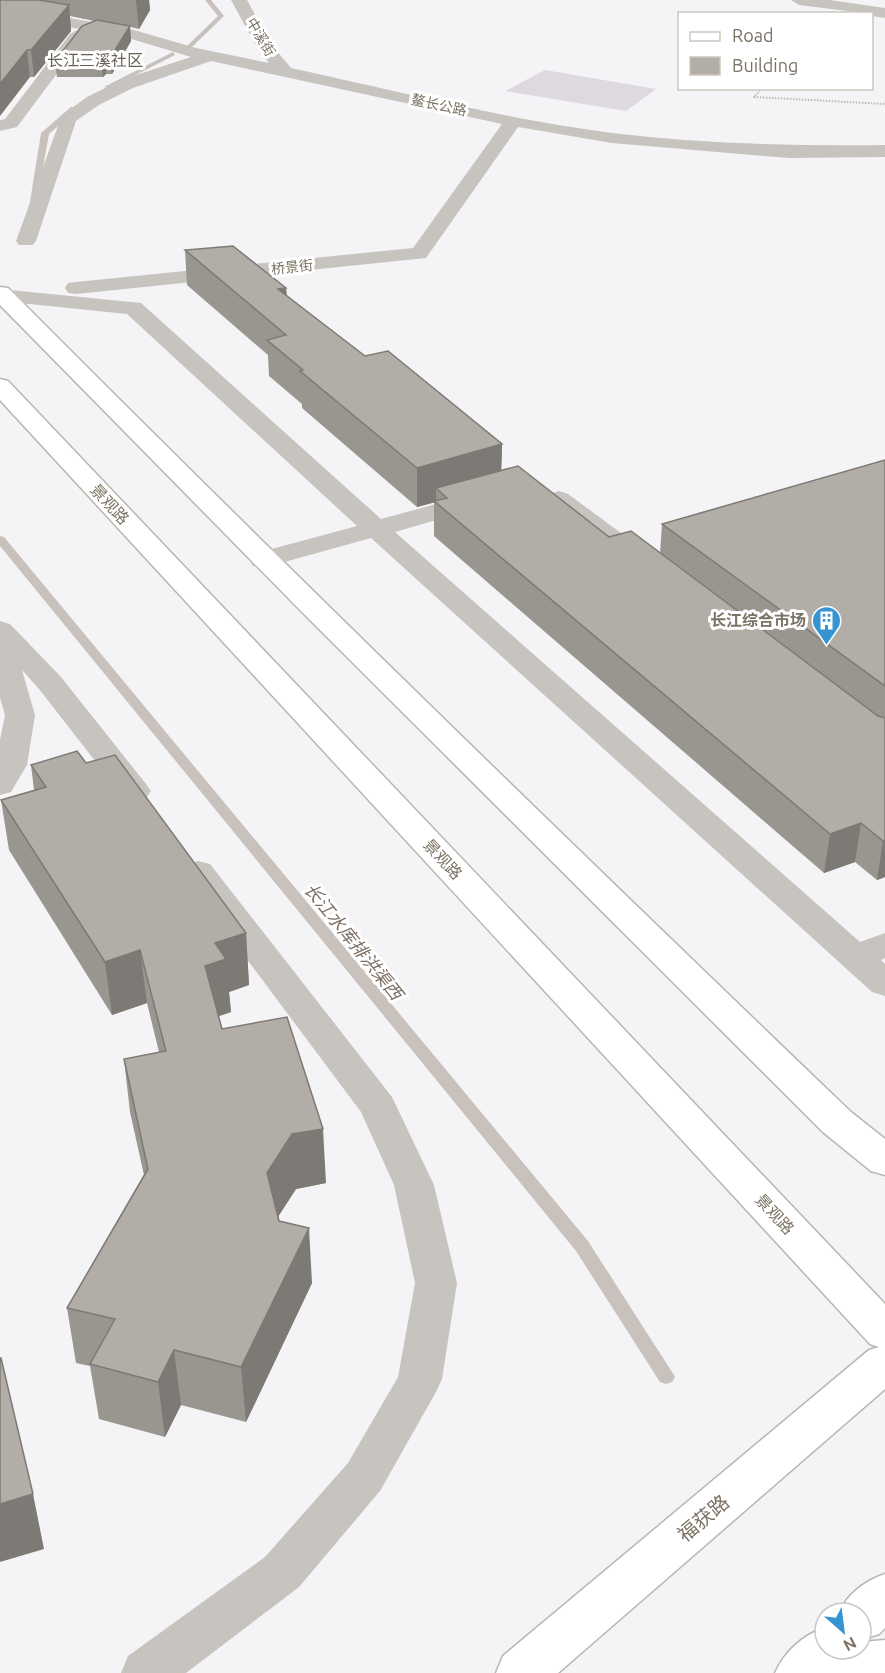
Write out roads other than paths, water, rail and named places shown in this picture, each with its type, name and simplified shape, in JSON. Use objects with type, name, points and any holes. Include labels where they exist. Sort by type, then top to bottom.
[{"type":"main road","points":[[1,294],[263,560],[828,1114],[885,1161]]},
{"type":"main road","name":"景观路","points":[[0,386],[885,1332]]},
{"type":"main road","name":"福获路","points":[[521,1673],[885,1363]]},
{"type":"main road","points":[[873,1607],[885,1596]]},
{"type":"main road","points":[[800,1673],[814,1661]]},
{"type":"main road","points":[[837,1673],[863,1665],[885,1663]]},
{"type":"street","name":"中溪街","points":[[239,0],[264,46],[285,72]]},
{"type":"street","points":[[799,0],[885,13]]},
{"type":"street","name":"鳌长公路","points":[[0,11],[127,33],[209,56],[513,121],[612,138],[789,152],[885,151]]},
{"type":"street","points":[[0,126],[11,123],[76,36],[96,28]]},
{"type":"street","points":[[26,241],[68,119],[93,102],[127,84],[209,56]]},
{"type":"street","name":"桥景街","points":[[1,294],[419,254],[513,121]]},
{"type":"street","points":[[1,294],[133,308],[376,529],[870,951],[885,984]]},
{"type":"street","points":[[540,484],[648,559]]},
{"type":"street","points":[[263,560],[496,496]]},
{"type":"street","points":[[0,630],[50,683],[264,954],[378,1107],[414,1185],[436,1282],[420,1379],[364,1477],[282,1572],[146,1673]]},
{"type":"street","points":[[0,646],[20,715],[11,765],[0,785]]},
{"type":"waterway","points":[[190,46],[221,16],[208,0]]},
{"type":"waterway","points":[[108,87],[173,54]]},
{"type":"waterway","points":[[32,206],[45,133],[74,109]]},
{"type":"waterway","name":"长江水库排洪渠西","points":[[0,539],[582,1246],[666,1377]]},
{"type":"place","name":"长江综合市场","points":[[827,646]]},
{"type":"district","name":"长江三溪社区","points":[[95,60]]}]
